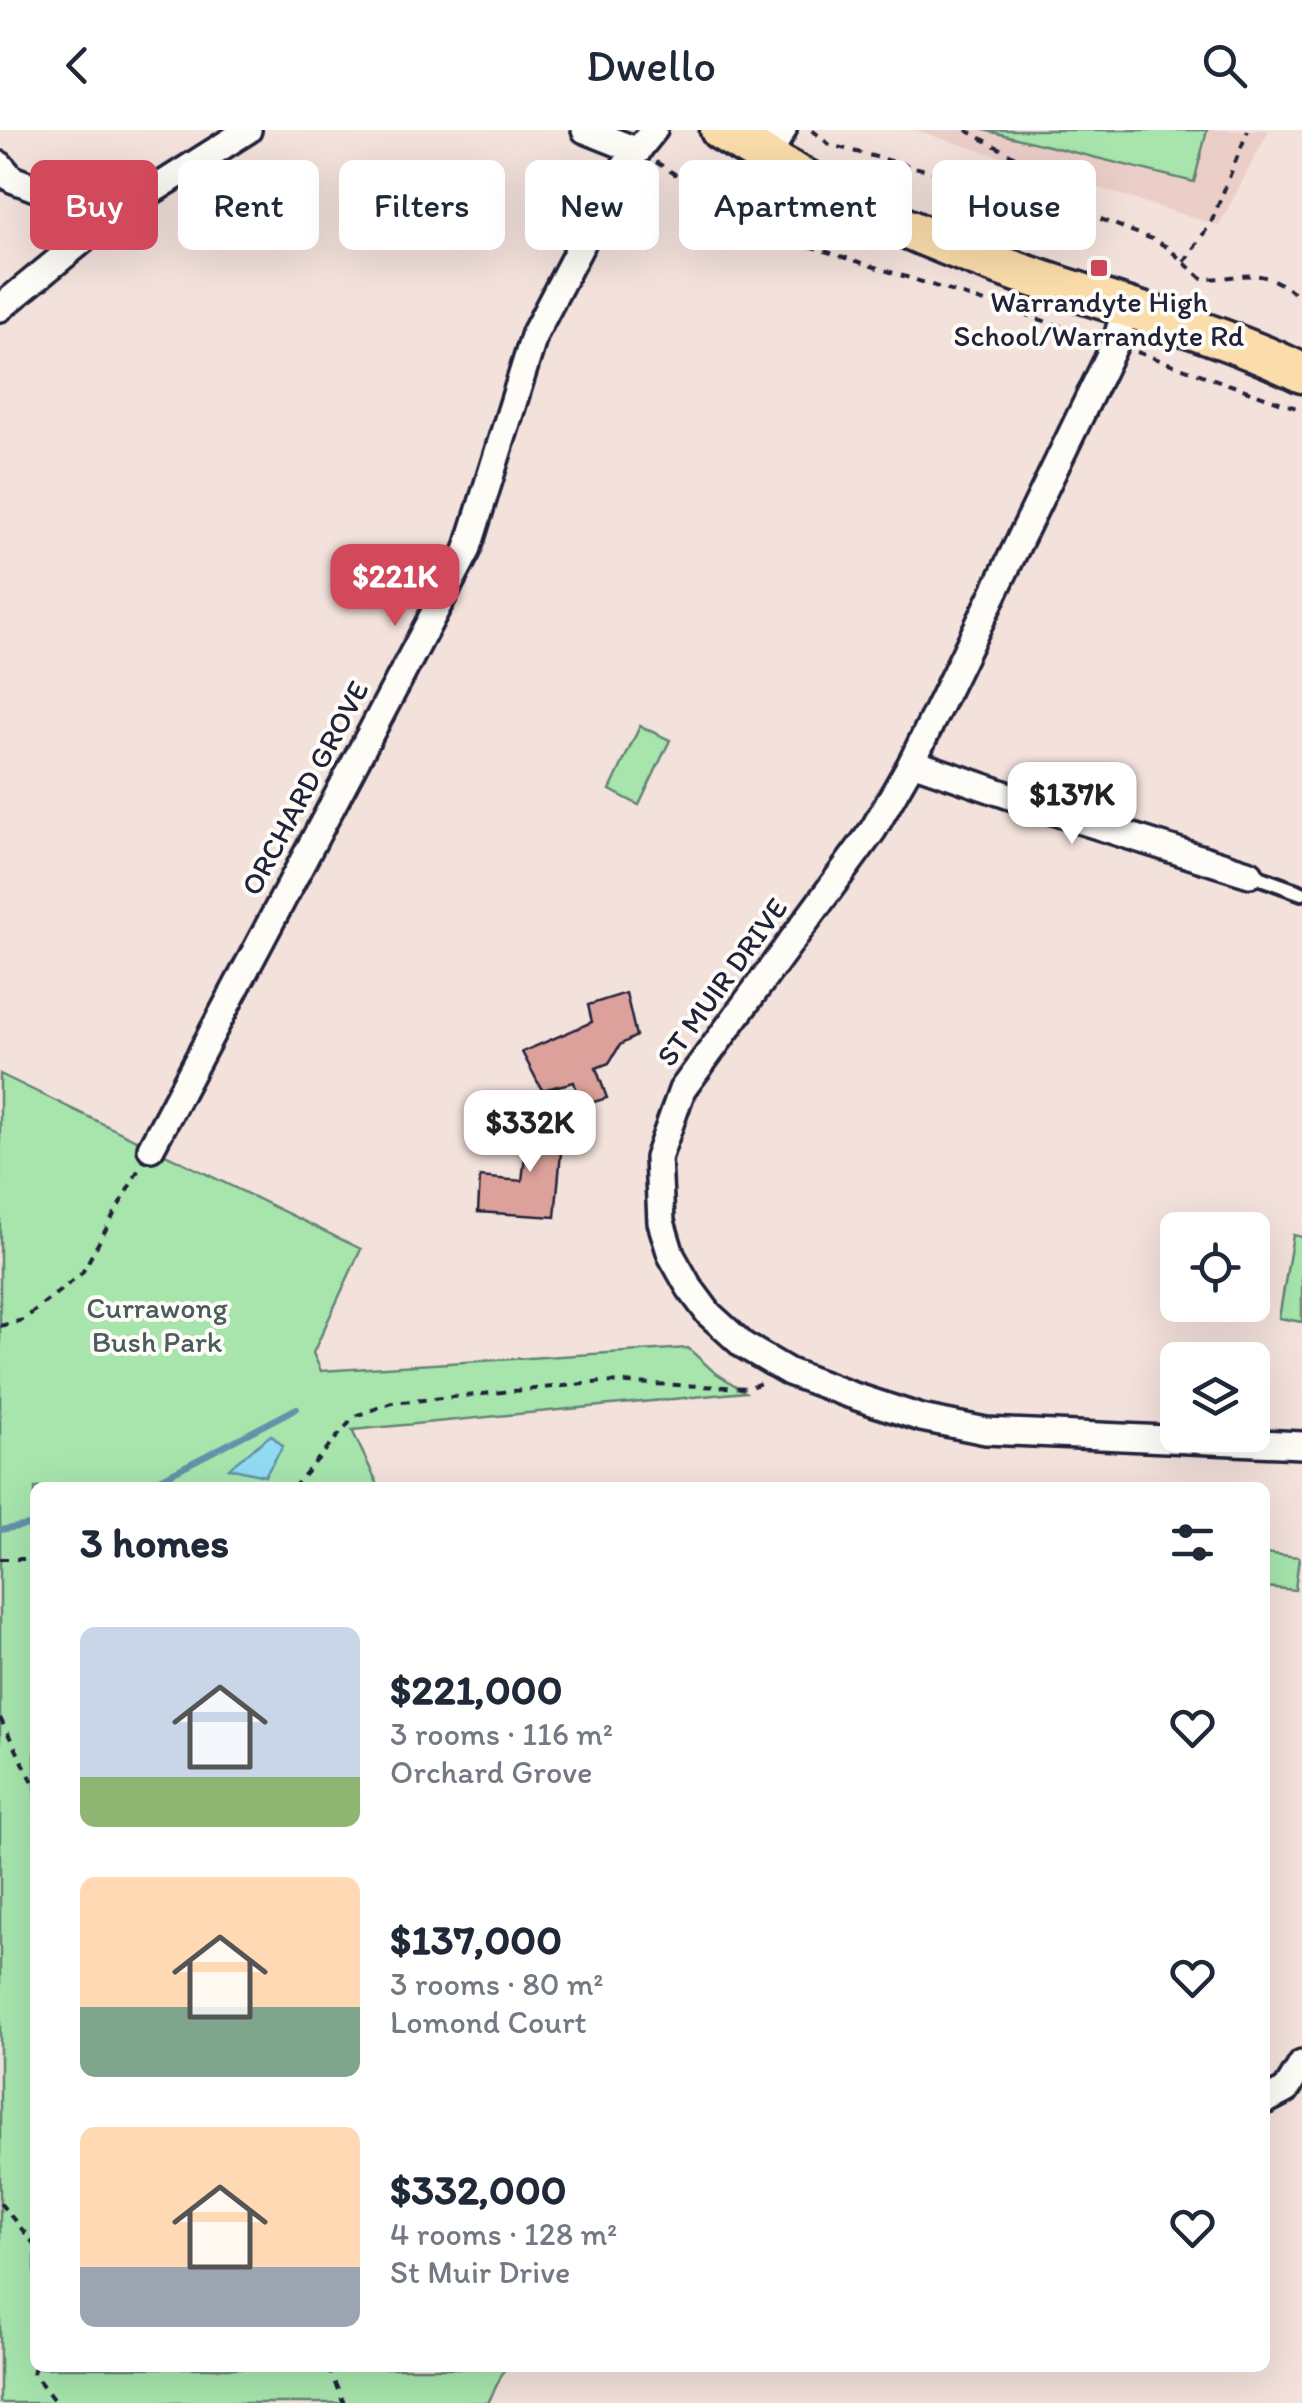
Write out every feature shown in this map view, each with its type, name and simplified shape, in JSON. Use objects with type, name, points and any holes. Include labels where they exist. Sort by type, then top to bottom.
[{"type":"main road","points":[[720,130],[775,144],[898,226],[1302,373]]},
{"type":"street","points":[[158,188],[248,130]]},
{"type":"street","points":[[586,130],[638,151]]},
{"type":"street","name":"ORCHARD GROVE","points":[[151,1148],[467,551],[534,333],[617,176],[654,130]]},
{"type":"street","points":[[0,165],[12,180],[30,187]]},
{"type":"street","points":[[0,308],[72,250]]},
{"type":"street","name":"ST MUIR DRIVE","points":[[1126,308],[1115,344],[912,762],[873,830],[682,1090],[658,1158],[661,1222],[671,1255],[689,1287],[709,1314],[742,1346],[789,1372],[921,1418],[986,1431],[1302,1444]]},
{"type":"street","points":[[912,762],[1250,874]]},
{"type":"street","points":[[1270,2098],[1286,2090],[1302,2064]]},
{"type":"lane","points":[[1250,874],[1302,893]]},
{"type":"path","points":[[812,130],[830,145],[932,171]]},
{"type":"path","points":[[966,130],[1022,160]]},
{"type":"path","points":[[1184,262],[1211,223],[1248,130]]},
{"type":"path","points":[[638,151],[768,233],[1115,344],[1302,410]]},
{"type":"path","points":[[1096,219],[1152,238],[1202,279],[1250,273],[1278,280],[1302,299]]},
{"type":"path","points":[[842,256],[844,250]]},
{"type":"path","points":[[0,1326],[24,1320],[82,1272],[151,1148]]},
{"type":"path","points":[[298,1482],[355,1416],[392,1403],[604,1382],[748,1388],[789,1372]]},
{"type":"path","points":[[0,1559],[30,1559]]},
{"type":"path","points":[[0,1718],[30,1776]]},
{"type":"path","points":[[0,2203],[30,2240]]},
{"type":"path","points":[[34,2372],[56,2403]]},
{"type":"path","points":[[330,2372],[344,2403]]},
{"type":"shaded area","points":[[915,130],[1269,130],[1219,226],[1096,187],[1096,160],[1010,160]]},
{"type":"green space","points":[[984,130],[1207,130],[1194,182]]},
{"type":"green space","points":[[640,726],[670,740],[639,805],[610,790]]},
{"type":"green space","name":"Currawong Bush Park","points":[[0,1074],[361,1249],[313,1353],[321,1371],[688,1348],[745,1392],[352,1430],[377,1482],[30,1482],[30,2372],[503,2372],[488,2403],[0,2403]]},
{"type":"green space","points":[[1293,1235],[1302,1237],[1302,1322],[1279,1318]]},
{"type":"green space","points":[[1270,1554],[1299,1557],[1295,1590],[1270,1588]]},
{"type":"water","points":[[271,1435],[283,1446],[265,1476],[229,1468]]},
{"type":"building","points":[[626,993],[636,1036],[620,1045],[609,1063],[596,1068],[607,1098],[581,1106],[574,1082],[542,1090],[522,1052],[592,1022],[588,1005]]},
{"type":"building","points":[[530,1115],[564,1120],[555,1217],[478,1212],[480,1177],[522,1181]]},
{"type":"waterway","points":[[155,1482],[297,1408]]},
{"type":"waterway","points":[[0,1530],[30,1525]]},
{"type":"place","name":"Warrandyte High School/Warrandyte Rd","points":[[1099,268]]}]
